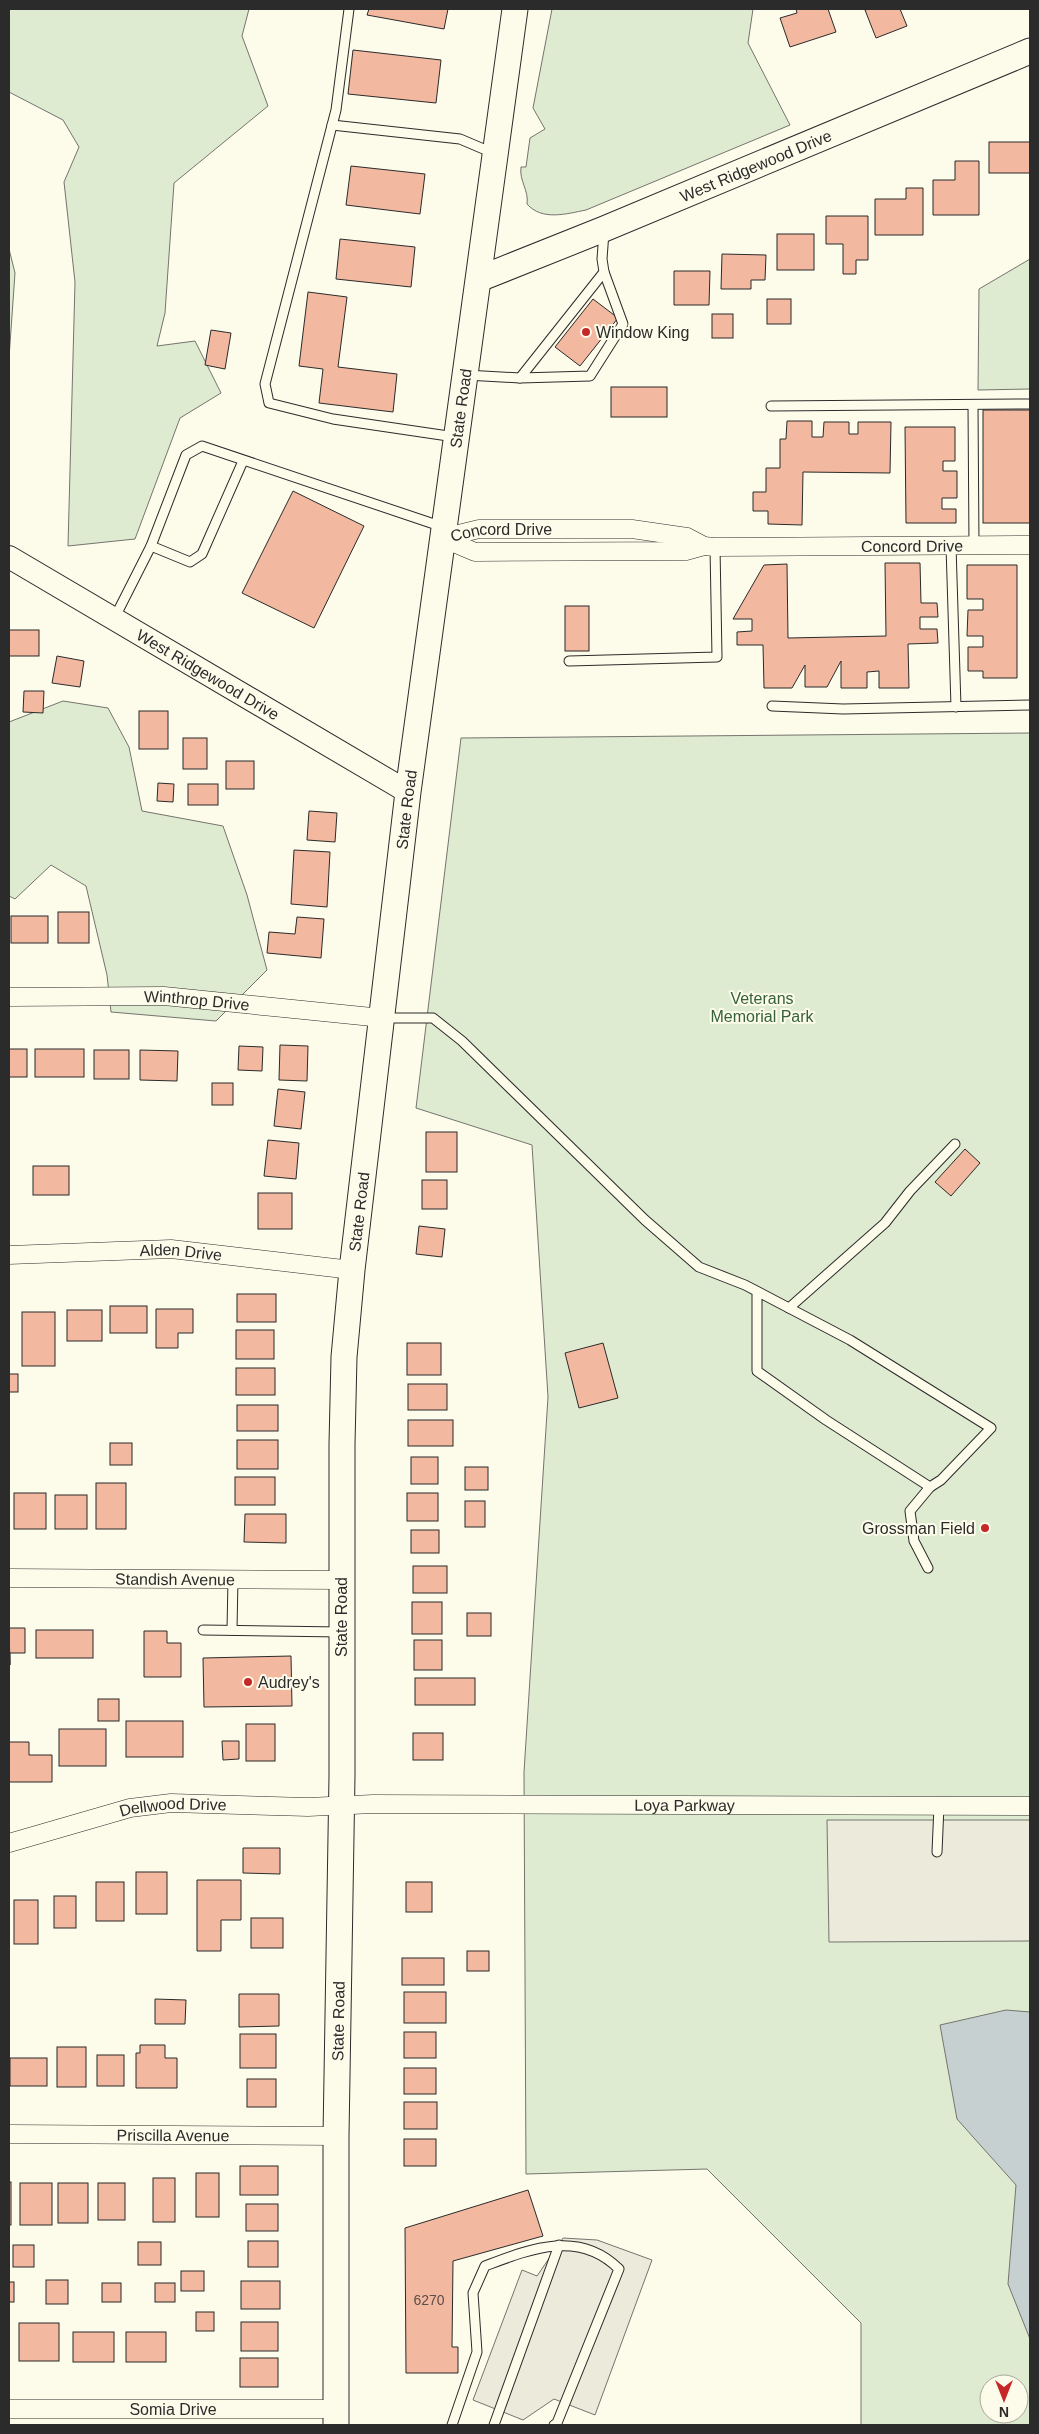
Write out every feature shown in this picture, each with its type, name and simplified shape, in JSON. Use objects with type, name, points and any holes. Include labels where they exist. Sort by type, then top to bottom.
[{"type":"main road","name":"State Road","points":[[336,2417],[336,2136],[343,1389],[352,1270],[408,792],[442,532],[479,279],[515,9]]},
{"type":"main road","name":"West Ridgewood Drive","points":[[479,279],[604,229],[1030,51]]},
{"type":"street","name":"Concord Drive","points":[[442,532],[475,552],[686,551],[709,547],[1030,546]]},
{"type":"street","name":"West Ridgewood Drive","points":[[9,557],[408,792]]},
{"type":"street","name":"Winthrop Drive","points":[[9,997],[164,996],[382,1018]]},
{"type":"street","name":"Alden Drive","points":[[9,1255],[171,1249],[352,1270]]},
{"type":"street","name":"Standish Avenue","points":[[9,1578],[341,1580]]},
{"type":"street","name":"Dellwood Drive","points":[[9,1842],[130,1808],[171,1804],[340,1806]]},
{"type":"street","name":"Loya Parkway","points":[[340,1806],[1030,1806]]},
{"type":"street","name":"Priscilla Avenue","points":[[9,2134],[336,2136]]},
{"type":"street","name":"Somia Drive","points":[[9,2409],[336,2417]]},
{"type":"lane","points":[[349,9],[336,110],[265,384],[269,403],[333,419],[455,437]]},
{"type":"lane","points":[[332,125],[460,139],[496,154]]},
{"type":"lane","points":[[464,375],[520,378],[590,376],[623,324],[604,272],[602,259],[604,229]]},
{"type":"lane","points":[[520,378],[604,272]]},
{"type":"lane","points":[[771,406],[1030,404]]},
{"type":"lane","points":[[973,405],[974,546]]},
{"type":"lane","points":[[114,619],[151,546],[186,455],[202,446],[442,532]]},
{"type":"lane","points":[[151,546],[190,562],[202,554],[243,461]]},
{"type":"lane","points":[[951,546],[956,707]]},
{"type":"lane","points":[[569,661],[717,657],[709,547]]},
{"type":"lane","points":[[772,706],[843,709],[1030,705]]},
{"type":"lane","points":[[382,1018],[433,1018],[462,1042],[638,1213],[699,1267],[757,1292],[850,1340],[991,1428],[941,1480],[930,1487],[910,1511],[914,1541],[928,1568]]},
{"type":"lane","points":[[789,1308],[885,1222],[910,1191],[955,1144]]},
{"type":"lane","points":[[757,1292],[757,1371],[826,1420],[930,1487]]},
{"type":"lane","points":[[232,1630],[233,1579]]},
{"type":"lane","points":[[203,1630],[341,1632]]},
{"type":"lane","points":[[937,1852],[940,1806]]},
{"type":"lane","points":[[494,2425],[559,2245]]},
{"type":"lane","points":[[452,2425],[477,2352],[473,2294],[485,2266],[524,2251],[559,2245],[576,2246],[606,2257],[618,2268],[557,2423],[554,2425]]},
{"type":"green space","points":[[9,9],[249,9],[242,36],[268,106],[174,183],[165,313],[157,346],[195,341],[221,393],[180,418],[135,539],[68,546],[75,282],[64,182],[79,147],[63,120],[9,92]]},
{"type":"green space","points":[[552,9],[753,9],[748,43],[790,125],[586,210],[555,215],[540,213],[527,204],[527,194],[521,177],[521,167],[526,167],[530,138],[545,129],[533,108]]},
{"type":"green space","points":[[9,249],[15,273],[9,358]]},
{"type":"green space","points":[[1030,259],[1030,389],[978,390],[979,289]]},
{"type":"green space","points":[[63,701],[108,708],[129,747],[142,811],[223,826],[247,895],[267,970],[216,1021],[111,1012],[107,975],[86,886],[51,865],[15,899],[9,896],[9,722]]},
{"type":"green space","name":"Veterans Memorial Park","points":[[1030,733],[1030,2425],[861,2425],[861,2323],[707,2169],[526,2174],[524,1772],[548,1397],[532,1145],[416,1108],[461,738]]},
{"type":"shaded area","points":[[827,1820],[1030,1820],[1030,1941],[829,1942]]},
{"type":"shaded area","points":[[1006,2010],[1030,2012],[1030,2339],[1008,2284],[1016,2185],[957,2119],[940,2025]]},
{"type":"shaded area","points":[[563,2238],[597,2240],[652,2260],[595,2415],[554,2399],[523,2420],[473,2400],[522,2270],[537,2276]]},
{"type":"building","points":[[369,9],[448,9],[444,29],[367,15]]},
{"type":"building","points":[[796,9],[828,9],[836,32],[790,47],[780,18],[797,13]]},
{"type":"building","points":[[900,9],[907,26],[876,38],[865,10]]},
{"type":"building","points":[[353,50],[441,60],[436,103],[348,94]]},
{"type":"building","points":[[989,142],[1030,142],[1030,173],[989,173]]},
{"type":"building","points":[[955,161],[979,161],[979,215],[933,215],[933,180],[955,180]]},
{"type":"building","points":[[351,166],[425,174],[420,214],[346,205]]},
{"type":"building","points":[[906,188],[923,188],[923,235],[875,235],[875,199],[906,199]]},
{"type":"building","points":[[826,216],[868,216],[868,260],[856,260],[856,274],[843,274],[843,244],[826,244]]},
{"type":"building","points":[[777,234],[814,234],[814,270],[777,270]]},
{"type":"building","points":[[340,239],[415,247],[411,287],[336,279]]},
{"type":"building","points":[[722,254],[766,255],[765,280],[751,280],[751,289],[721,289]]},
{"type":"building","points":[[674,271],[710,271],[709,305],[674,305]]},
{"type":"building","points":[[308,292],[347,297],[338,367],[397,374],[393,412],[319,403],[323,369],[299,366]]},
{"type":"building","name":"Window King","points":[[593,299],[618,318],[580,366],[555,347]]},
{"type":"building","points":[[767,299],[791,299],[791,324],[767,324]]},
{"type":"building","points":[[712,314],[733,314],[733,338],[712,338]]},
{"type":"building","points":[[211,330],[231,333],[225,369],[205,365]]},
{"type":"building","points":[[611,387],[667,387],[667,417],[611,417]]},
{"type":"building","points":[[983,410],[1030,410],[1030,523],[983,523]]},
{"type":"building","points":[[787,421],[812,421],[812,437],[823,437],[824,422],[849,422],[849,434],[858,434],[858,422],[891,422],[890,473],[803,472],[802,525],[768,524],[768,511],[753,511],[753,492],[766,492],[766,468],[780,468],[780,439],[786,439]]},
{"type":"building","points":[[905,427],[955,427],[955,461],[943,461],[943,471],[957,471],[957,498],[942,498],[942,509],[956,509],[956,523],[906,523]]},
{"type":"building","points":[[293,491],[364,526],[314,628],[242,593]]},
{"type":"building","points":[[885,563],[920,563],[921,603],[937,603],[938,617],[920,617],[920,629],[937,629],[938,643],[908,644],[909,688],[879,688],[879,671],[867,672],[867,688],[841,688],[841,661],[827,687],[805,687],[805,665],[792,688],[764,688],[763,645],[737,645],[737,632],[752,631],[752,619],[733,619],[764,565],[787,564],[788,638],[886,636]]},
{"type":"building","points":[[967,565],[1017,565],[1017,678],[983,678],[983,671],[968,671],[968,647],[983,647],[983,636],[967,636],[968,610],[983,610],[983,599],[967,599]]},
{"type":"building","points":[[565,606],[589,606],[589,651],[565,651]]},
{"type":"building","points":[[9,630],[39,630],[39,656],[9,656]]},
{"type":"building","points":[[57,656],[84,661],[80,687],[52,683]]},
{"type":"building","points":[[24,691],[44,691],[43,713],[23,712]]},
{"type":"building","points":[[139,711],[168,711],[168,749],[139,749]]},
{"type":"building","points":[[183,738],[207,738],[207,769],[183,769]]},
{"type":"building","points":[[226,761],[254,761],[254,789],[226,789]]},
{"type":"building","points":[[158,783],[174,784],[173,802],[157,801]]},
{"type":"building","points":[[188,784],[218,784],[218,805],[188,805]]},
{"type":"building","points":[[309,811],[337,813],[335,842],[307,840]]},
{"type":"building","points":[[294,850],[330,852],[327,907],[291,904]]},
{"type":"building","points":[[58,912],[89,912],[89,943],[58,943]]},
{"type":"building","points":[[11,916],[48,916],[48,943],[11,943]]},
{"type":"building","points":[[297,917],[324,919],[321,958],[267,953],[269,932],[295,934]]},
{"type":"building","points":[[280,1045],[308,1046],[307,1081],[279,1080]]},
{"type":"building","points":[[239,1046],[263,1047],[262,1071],[238,1070]]},
{"type":"building","points":[[9,1049],[27,1049],[27,1077],[9,1077]]},
{"type":"building","points":[[35,1049],[84,1049],[84,1077],[35,1077]]},
{"type":"building","points":[[94,1050],[129,1050],[129,1079],[94,1079]]},
{"type":"building","points":[[140,1050],[178,1051],[177,1081],[140,1080]]},
{"type":"building","points":[[212,1083],[233,1083],[233,1105],[212,1105]]},
{"type":"building","points":[[278,1089],[305,1092],[301,1129],[274,1126]]},
{"type":"building","points":[[426,1132],[457,1132],[457,1172],[426,1172]]},
{"type":"building","points":[[268,1140],[299,1143],[296,1179],[264,1176]]},
{"type":"building","points":[[965,1149],[980,1163],[951,1196],[935,1182]]},
{"type":"building","points":[[33,1166],[69,1166],[69,1195],[33,1195]]},
{"type":"building","points":[[422,1180],[447,1180],[447,1209],[422,1209]]},
{"type":"building","points":[[258,1193],[292,1193],[292,1229],[258,1229]]},
{"type":"building","points":[[419,1226],[445,1229],[442,1257],[416,1254]]},
{"type":"building","points":[[237,1294],[276,1294],[276,1322],[237,1322]]},
{"type":"building","points":[[110,1306],[147,1306],[147,1333],[110,1333]]},
{"type":"building","points":[[156,1309],[193,1309],[193,1333],[178,1333],[178,1348],[156,1348]]},
{"type":"building","points":[[67,1310],[102,1310],[102,1341],[67,1341]]},
{"type":"building","points":[[22,1312],[55,1312],[55,1366],[22,1366]]},
{"type":"building","points":[[236,1330],[274,1330],[274,1359],[236,1359]]},
{"type":"building","points":[[407,1343],[441,1343],[441,1375],[407,1375]]},
{"type":"building","points":[[603,1343],[618,1398],[579,1408],[565,1353]]},
{"type":"building","points":[[236,1368],[275,1368],[275,1395],[236,1395]]},
{"type":"building","points":[[9,1374],[18,1374],[18,1392],[9,1392]]},
{"type":"building","points":[[408,1384],[447,1384],[447,1410],[408,1410]]},
{"type":"building","points":[[237,1405],[278,1405],[278,1431],[237,1431]]},
{"type":"building","points":[[408,1420],[453,1420],[453,1446],[408,1446]]},
{"type":"building","points":[[237,1440],[278,1440],[278,1469],[237,1469]]},
{"type":"building","points":[[110,1443],[132,1443],[132,1465],[110,1465]]},
{"type":"building","points":[[411,1457],[438,1457],[438,1484],[411,1484]]},
{"type":"building","points":[[465,1467],[488,1467],[488,1490],[465,1490]]},
{"type":"building","points":[[235,1477],[275,1477],[275,1505],[235,1505]]},
{"type":"building","points":[[96,1483],[126,1483],[126,1529],[96,1529]]},
{"type":"building","points":[[14,1493],[46,1493],[46,1529],[14,1529]]},
{"type":"building","points":[[407,1493],[438,1493],[438,1521],[407,1521]]},
{"type":"building","points":[[55,1495],[87,1495],[87,1529],[55,1529]]},
{"type":"building","points":[[465,1501],[485,1501],[485,1527],[465,1527]]},
{"type":"building","points":[[245,1514],[286,1514],[286,1543],[244,1542]]},
{"type":"building","points":[[411,1530],[439,1530],[439,1553],[411,1553]]},
{"type":"building","points":[[413,1566],[447,1566],[447,1593],[413,1593]]},
{"type":"building","points":[[412,1602],[442,1602],[442,1634],[412,1634]]},
{"type":"building","points":[[467,1613],[491,1613],[491,1636],[467,1636]]},
{"type":"building","points":[[9,1628],[25,1628],[25,1653],[10,1653],[10,1665]]},
{"type":"building","points":[[36,1630],[93,1630],[93,1658],[36,1658]]},
{"type":"building","points":[[144,1631],[167,1631],[167,1643],[181,1643],[181,1677],[144,1677]]},
{"type":"building","points":[[414,1640],[442,1640],[442,1670],[414,1670]]},
{"type":"building","name":"Audrey's","points":[[291,1656],[292,1706],[204,1707],[203,1658]]},
{"type":"building","points":[[415,1678],[475,1678],[475,1705],[415,1705]]},
{"type":"building","points":[[98,1699],[119,1699],[119,1721],[98,1721]]},
{"type":"building","points":[[126,1721],[183,1721],[183,1757],[126,1757]]},
{"type":"building","points":[[246,1724],[275,1724],[275,1761],[246,1761]]},
{"type":"building","points":[[59,1729],[106,1729],[106,1766],[59,1766]]},
{"type":"building","points":[[413,1733],[443,1733],[443,1760],[413,1760]]},
{"type":"building","points":[[222,1741],[239,1741],[239,1759],[223,1760]]},
{"type":"building","points":[[9,1742],[29,1742],[29,1755],[52,1755],[52,1782],[9,1782]]},
{"type":"building","points":[[243,1848],[280,1848],[280,1874],[243,1873]]},
{"type":"building","points":[[136,1872],[167,1872],[167,1914],[136,1914]]},
{"type":"building","points":[[197,1880],[241,1880],[241,1920],[221,1920],[221,1951],[197,1951]]},
{"type":"building","points":[[96,1882],[124,1882],[124,1921],[96,1921]]},
{"type":"building","points":[[406,1882],[432,1882],[432,1912],[406,1912]]},
{"type":"building","points":[[54,1896],[76,1896],[76,1928],[54,1928]]},
{"type":"building","points":[[14,1900],[38,1900],[38,1944],[14,1944]]},
{"type":"building","points":[[251,1918],[283,1918],[283,1948],[251,1948]]},
{"type":"building","points":[[467,1951],[489,1951],[489,1971],[467,1971]]},
{"type":"building","points":[[402,1958],[444,1958],[444,1985],[402,1985]]},
{"type":"building","points":[[404,1992],[446,1992],[446,2023],[404,2023]]},
{"type":"building","points":[[239,1994],[279,1994],[279,2026],[239,2027]]},
{"type":"building","points":[[155,1999],[186,2000],[185,2024],[155,2024]]},
{"type":"building","points":[[404,2032],[436,2032],[436,2058],[404,2058]]},
{"type":"building","points":[[240,2034],[276,2034],[276,2068],[240,2068]]},
{"type":"building","points":[[140,2045],[165,2045],[165,2058],[177,2058],[177,2088],[136,2088],[136,2053],[140,2053]]},
{"type":"building","points":[[57,2047],[86,2047],[86,2087],[57,2087]]},
{"type":"building","points":[[97,2055],[124,2055],[124,2086],[97,2086]]},
{"type":"building","points":[[10,2058],[47,2058],[47,2086],[10,2086]]},
{"type":"building","points":[[404,2068],[436,2068],[436,2094],[404,2094]]},
{"type":"building","points":[[247,2079],[276,2079],[276,2107],[247,2107]]},
{"type":"building","points":[[404,2102],[437,2102],[437,2129],[404,2129]]},
{"type":"building","points":[[404,2139],[436,2139],[436,2166],[404,2166]]},
{"type":"building","points":[[240,2166],[278,2166],[278,2195],[240,2195]]},
{"type":"building","points":[[196,2173],[219,2173],[219,2217],[196,2217]]},
{"type":"building","points":[[153,2178],[175,2178],[175,2222],[153,2222]]},
{"type":"building","points":[[9,2182],[11,2182],[11,2225],[9,2225]]},
{"type":"building","points":[[20,2183],[52,2183],[52,2225],[20,2225]]},
{"type":"building","points":[[58,2183],[88,2183],[88,2223],[58,2223]]},
{"type":"building","points":[[98,2183],[125,2183],[125,2220],[98,2220]]},
{"type":"building","points":[[528,2190],[543,2236],[453,2261],[452,2347],[458,2347],[458,2373],[406,2373],[405,2228]]},
{"type":"building","points":[[246,2204],[278,2204],[278,2231],[246,2231]]},
{"type":"building","points":[[248,2241],[278,2241],[278,2267],[248,2267]]},
{"type":"building","points":[[138,2242],[161,2242],[161,2265],[138,2265]]},
{"type":"building","points":[[13,2245],[34,2245],[34,2267],[13,2267]]},
{"type":"building","points":[[181,2271],[204,2271],[204,2291],[181,2291]]},
{"type":"building","points":[[46,2280],[68,2280],[68,2304],[46,2304]]},
{"type":"building","points":[[241,2281],[280,2281],[280,2309],[241,2309]]},
{"type":"building","points":[[9,2282],[14,2282],[14,2302],[9,2302]]},
{"type":"building","points":[[102,2283],[121,2283],[121,2302],[102,2302]]},
{"type":"building","points":[[155,2283],[175,2283],[175,2302],[155,2302]]},
{"type":"building","points":[[196,2312],[214,2312],[214,2331],[196,2331]]},
{"type":"building","points":[[241,2322],[278,2322],[278,2351],[241,2351]]},
{"type":"building","points":[[19,2323],[59,2323],[59,2361],[19,2361]]},
{"type":"building","points":[[73,2332],[114,2332],[114,2362],[73,2362]]},
{"type":"building","points":[[126,2332],[166,2332],[166,2362],[126,2362]]},
{"type":"building","points":[[240,2358],[278,2358],[278,2387],[240,2387]]},
{"type":"place","name":"Window King","points":[[586,332]]},
{"type":"place","name":"Grossman Field","points":[[985,1528]]},
{"type":"place","name":"Audrey's","points":[[248,1682]]}]
